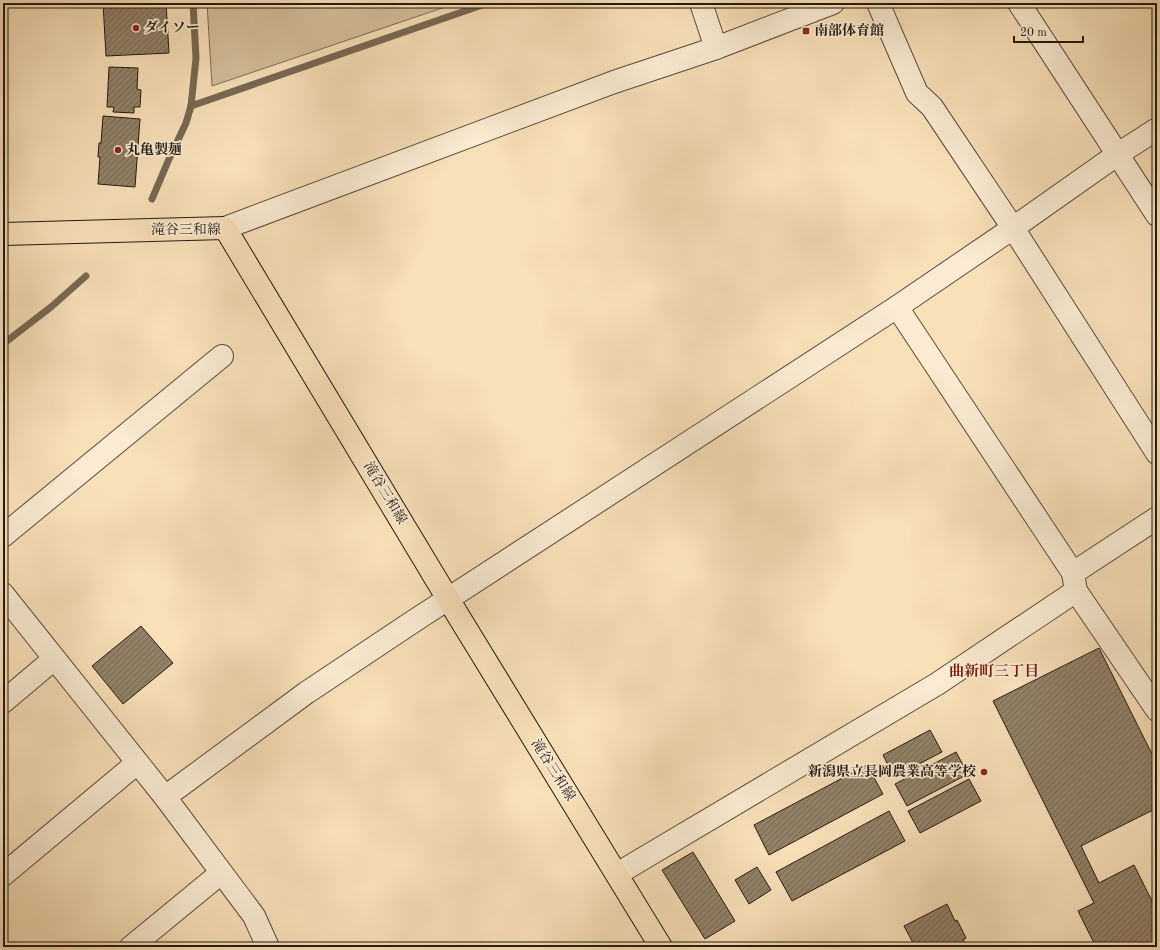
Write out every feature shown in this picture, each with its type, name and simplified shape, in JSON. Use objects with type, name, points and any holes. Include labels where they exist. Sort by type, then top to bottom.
[{"type":"main road","name":"滝谷三和線","points":[[3,234],[225,228],[448,599],[661,947]]},
{"type":"street","points":[[701,3],[716,48]]},
{"type":"street","points":[[225,228],[614,82],[716,48],[833,3]]},
{"type":"street","points":[[878,3],[917,93],[932,107],[1013,228],[1157,452]]},
{"type":"street","points":[[1019,3],[1157,215]]},
{"type":"street","points":[[165,797],[306,693],[897,307],[1118,154],[1157,129]]},
{"type":"street","points":[[897,307],[1157,710]]},
{"type":"street","points":[[3,536],[222,356]]},
{"type":"street","points":[[617,874],[937,684],[1157,518]]},
{"type":"street","points":[[3,594],[165,797],[254,916],[268,947]]},
{"type":"street","points":[[3,702],[54,659]]},
{"type":"street","points":[[3,875],[137,763]]},
{"type":"street","points":[[131,947],[221,873]]},
{"type":"shaded area","points":[[207,3],[457,3],[212,86]]},
{"type":"building","name":"ダイソー","points":[[103,3],[166,3],[169,53],[106,56]]},
{"type":"building","points":[[109,67],[138,68],[137,89],[141,90],[140,107],[134,107],[134,113],[113,112],[114,107],[107,107]]},
{"type":"building","name":"丸亀製麺","points":[[103,116],[140,119],[135,187],[98,184],[100,157],[98,157],[99,143],[101,143]]},
{"type":"building","points":[[141,626],[173,663],[123,704],[92,666]]},
{"type":"building","points":[[1099,648],[1157,764],[1157,808],[1081,846],[1099,883],[1134,865],[1157,911],[1157,947],[1096,947],[1078,911],[1094,903],[993,701]]},
{"type":"building","points":[[930,730],[942,752],[894,777],[883,755]]},
{"type":"building","points":[[956,752],[968,774],[907,806],[895,784]]},
{"type":"building","points":[[867,765],[883,794],[769,855],[754,825]]},
{"type":"building","points":[[969,779],[981,801],[920,833],[908,811]]},
{"type":"building","points":[[889,811],[905,841],[792,901],[776,872]]},
{"type":"building","points":[[693,852],[735,921],[705,939],[662,870]]},
{"type":"building","points":[[757,867],[771,890],[749,904],[735,880]]},
{"type":"building","points":[[947,904],[955,921],[957,920],[966,938],[963,940],[967,947],[918,947],[915,942],[913,943],[904,926]]},
{"type":"waterway","points":[[152,199],[186,123],[191,106],[196,58],[193,3]]},
{"type":"waterway","points":[[191,106],[488,3]]},
{"type":"waterway","points":[[3,344],[51,307],[86,276]]},
{"type":"place","name":"ダイソー","points":[[136,28]]},
{"type":"place","name":"南部体育館","points":[[806,31]]},
{"type":"place","name":"丸亀製麺","points":[[118,150]]},
{"type":"place","name":"新潟県立長岡農業高等学校","points":[[984,772]]},
{"type":"district","name":"曲新町三丁目","points":[[994,672]]}]
